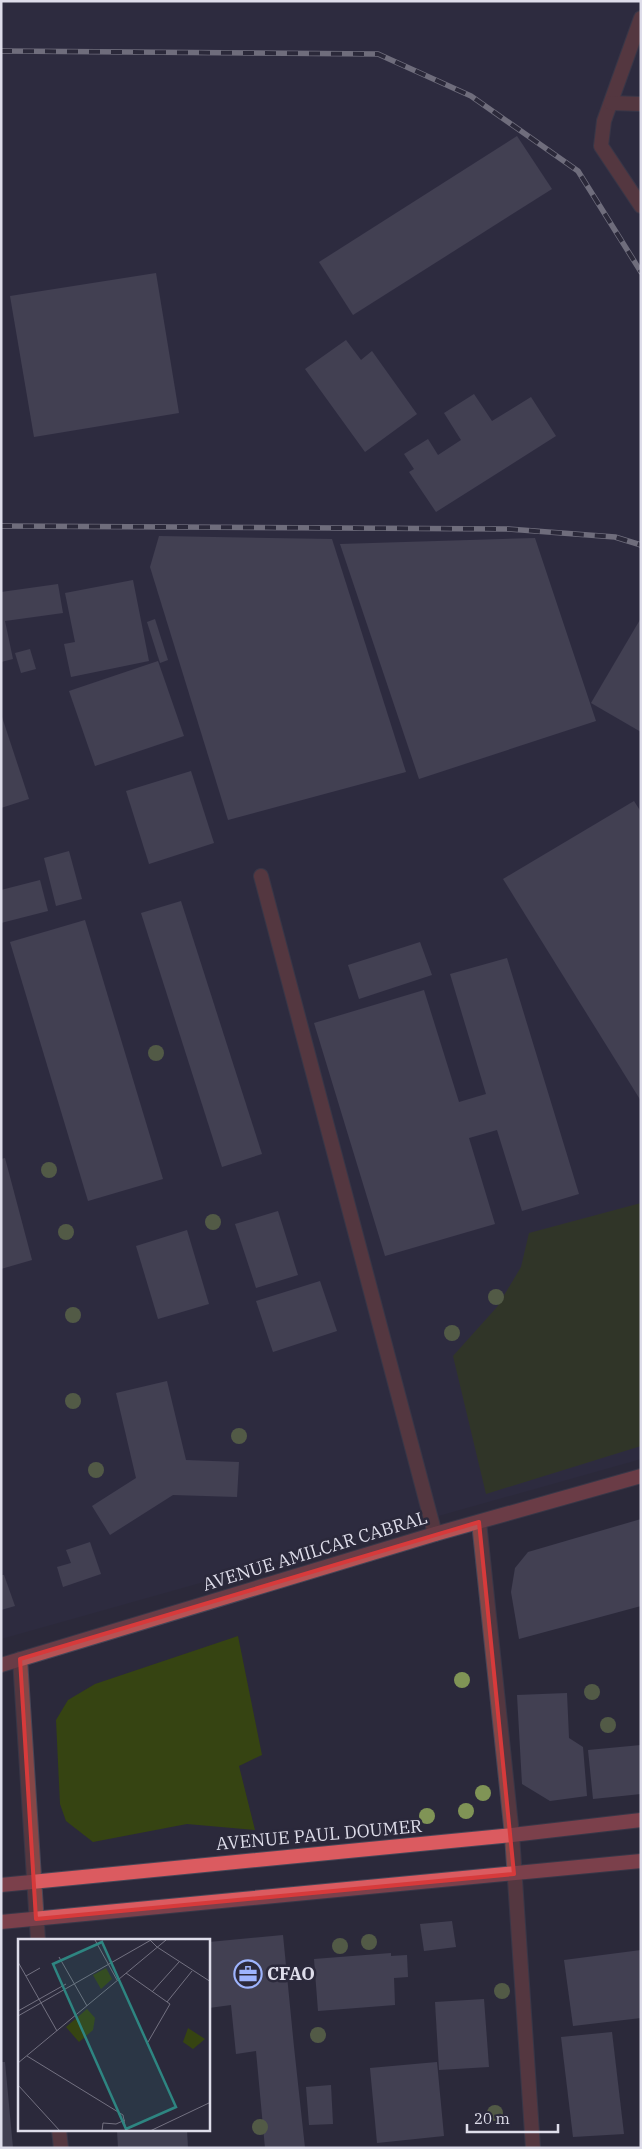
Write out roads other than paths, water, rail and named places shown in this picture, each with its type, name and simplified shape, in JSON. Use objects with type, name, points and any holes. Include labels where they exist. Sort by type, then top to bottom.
[{"type":"main road","name":"AVENUE AMILCAR CABRAL","points":[[1,1665],[434,1534],[641,1476]]},
{"type":"main road","name":"AVENUE PAUL DOUMER","points":[[1,1885],[512,1835],[641,1820]]},
{"type":"main road","points":[[1,1922],[641,1862]]},
{"type":"street","points":[[641,18],[604,121],[601,146],[641,206]]},
{"type":"street","points":[[611,103],[641,104]]},
{"type":"street","points":[[261,876],[434,1534]]},
{"type":"street","points":[[479,1522],[512,1835],[533,2148]]},
{"type":"street","points":[[20,1659],[38,1939]]},
{"type":"street","points":[[59,2132],[61,2148]]},
{"type":"railway","points":[[1,51],[378,54],[471,96],[578,171],[641,272]]},
{"type":"railway","points":[[1,526],[508,529],[615,537],[641,545]]},
{"type":"place","name":"CFAO","points":[[248,1974]]}]
